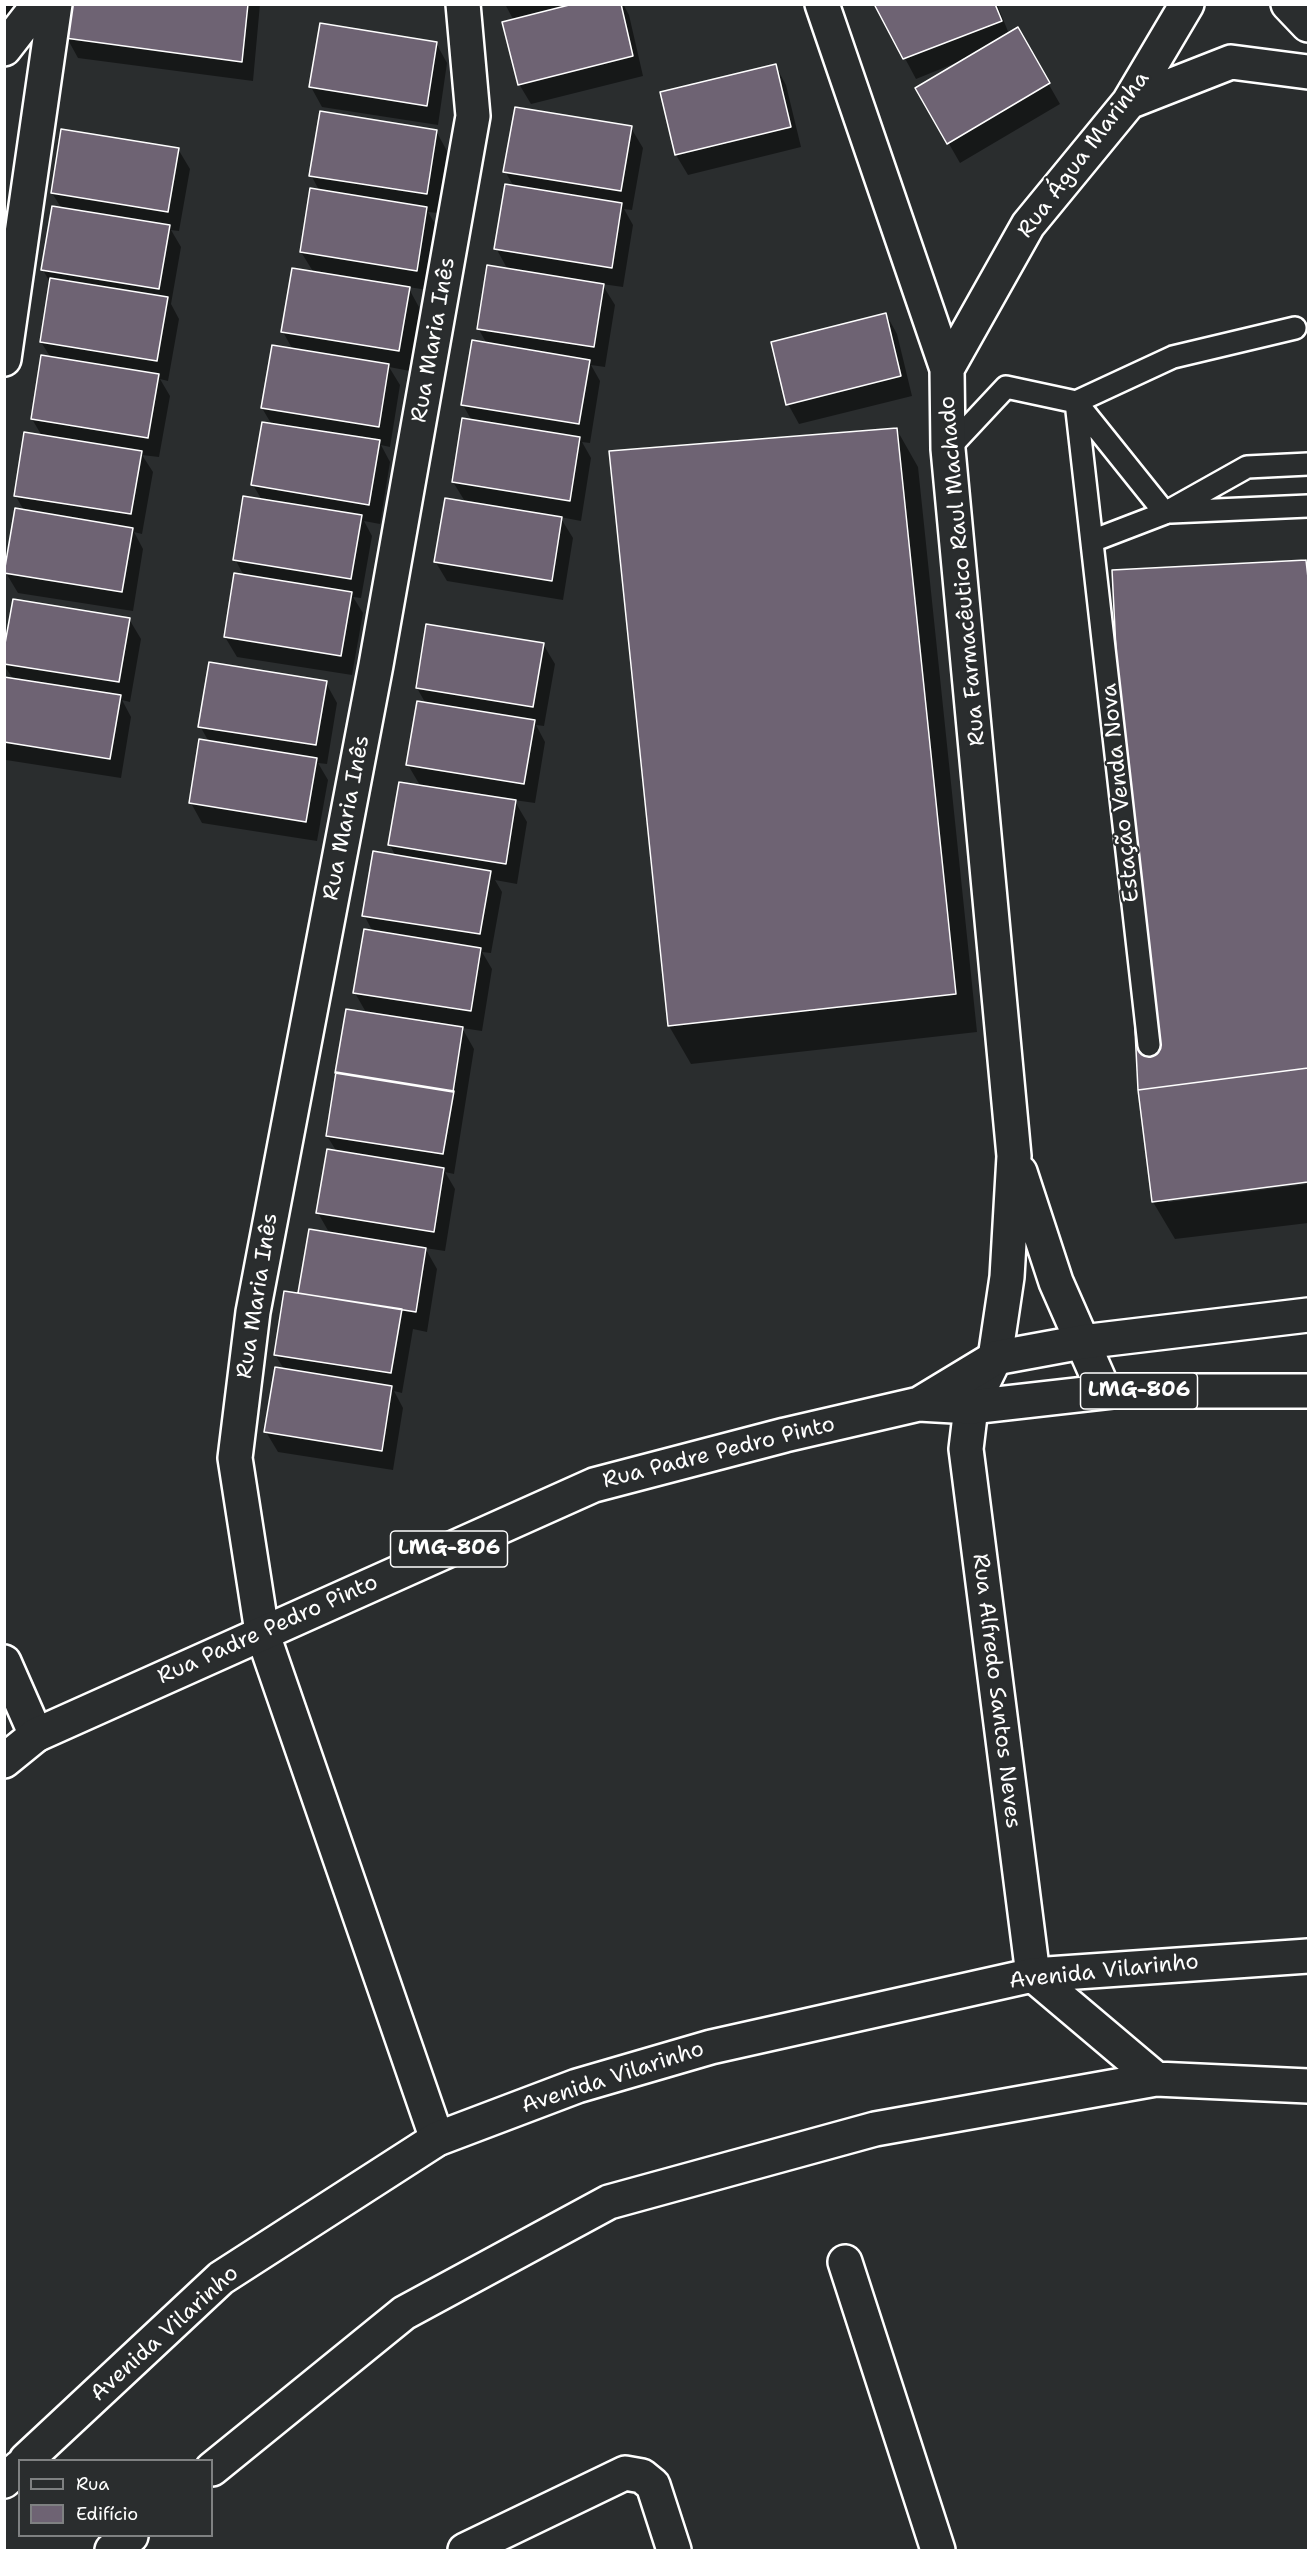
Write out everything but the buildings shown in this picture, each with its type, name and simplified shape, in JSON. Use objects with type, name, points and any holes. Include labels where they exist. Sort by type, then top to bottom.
[{"type":"main road","points":[[4,49],[39,4]]},
{"type":"main road","points":[[4,358],[55,4]]},
{"type":"main road","name":"Rua Maria Inês","points":[[436,2139],[262,1632],[235,1458],[253,1312],[376,665],[473,116],[463,4]]},
{"type":"main road","name":"Rua Farmacêutico Raul Machado","points":[[822,4],[947,369],[948,449],[1014,1156],[1007,1277],[995,1358]]},
{"type":"main road","name":"Rua Água Marinha","points":[[947,369],[1028,225],[1130,102],[1188,4]]},
{"type":"main road","points":[[1288,4],[1308,25]]},
{"type":"main road","points":[[1130,102],[1231,62],[1308,72]]},
{"type":"main road","name":"Rua Farmacêutico Raul Machado","points":[[1014,1156],[1056,1282],[1104,1392]]},
{"type":"main road","name":"Rua Padre Pedro Pinto","points":[[919,1404],[995,1358],[1082,1342],[1308,1315]]},
{"type":"main road","name":"Rua Alfredo Santos Neves","points":[[995,1358],[971,1407],[966,1449],[1033,1975]]},
{"type":"main road","name":"Rua Padre Pedro Pinto","points":[[4,1761],[36,1735],[594,1485],[785,1435],[919,1404],[971,1407],[1104,1392],[1307,1391]]},
{"type":"main road","points":[[4,1662],[36,1735]]},
{"type":"main road","name":"Avenida Vilarinho","points":[[27,2459],[221,2278],[436,2139],[577,2086],[711,2047],[1033,1975],[1308,1956]]},
{"type":"main road","points":[[1033,1975],[1156,2079]]},
{"type":"main road","points":[[213,2468],[404,2313],[609,2202],[875,2129],[1156,2079],[1307,2087]]},
{"type":"main road","points":[[845,2262],[939,2550]]},
{"type":"main road","points":[[4,2481],[18,2469]]},
{"type":"main road","points":[[465,2550],[625,2473],[642,2476],[653,2485],[674,2550]]},
{"type":"main road","points":[[112,2550],[128,2537]]},
{"type":"lane","points":[[948,449],[1006,387],[1076,402],[1173,357],[1295,328]]},
{"type":"lane","points":[[1076,402],[1165,513]]},
{"type":"lane","name":"Estação Venda Nova","points":[[1076,402],[1149,1045]]},
{"type":"lane","points":[[1092,541],[1165,513],[1248,467],[1308,464]]},
{"type":"lane","points":[[1165,513],[1308,506]]}]
